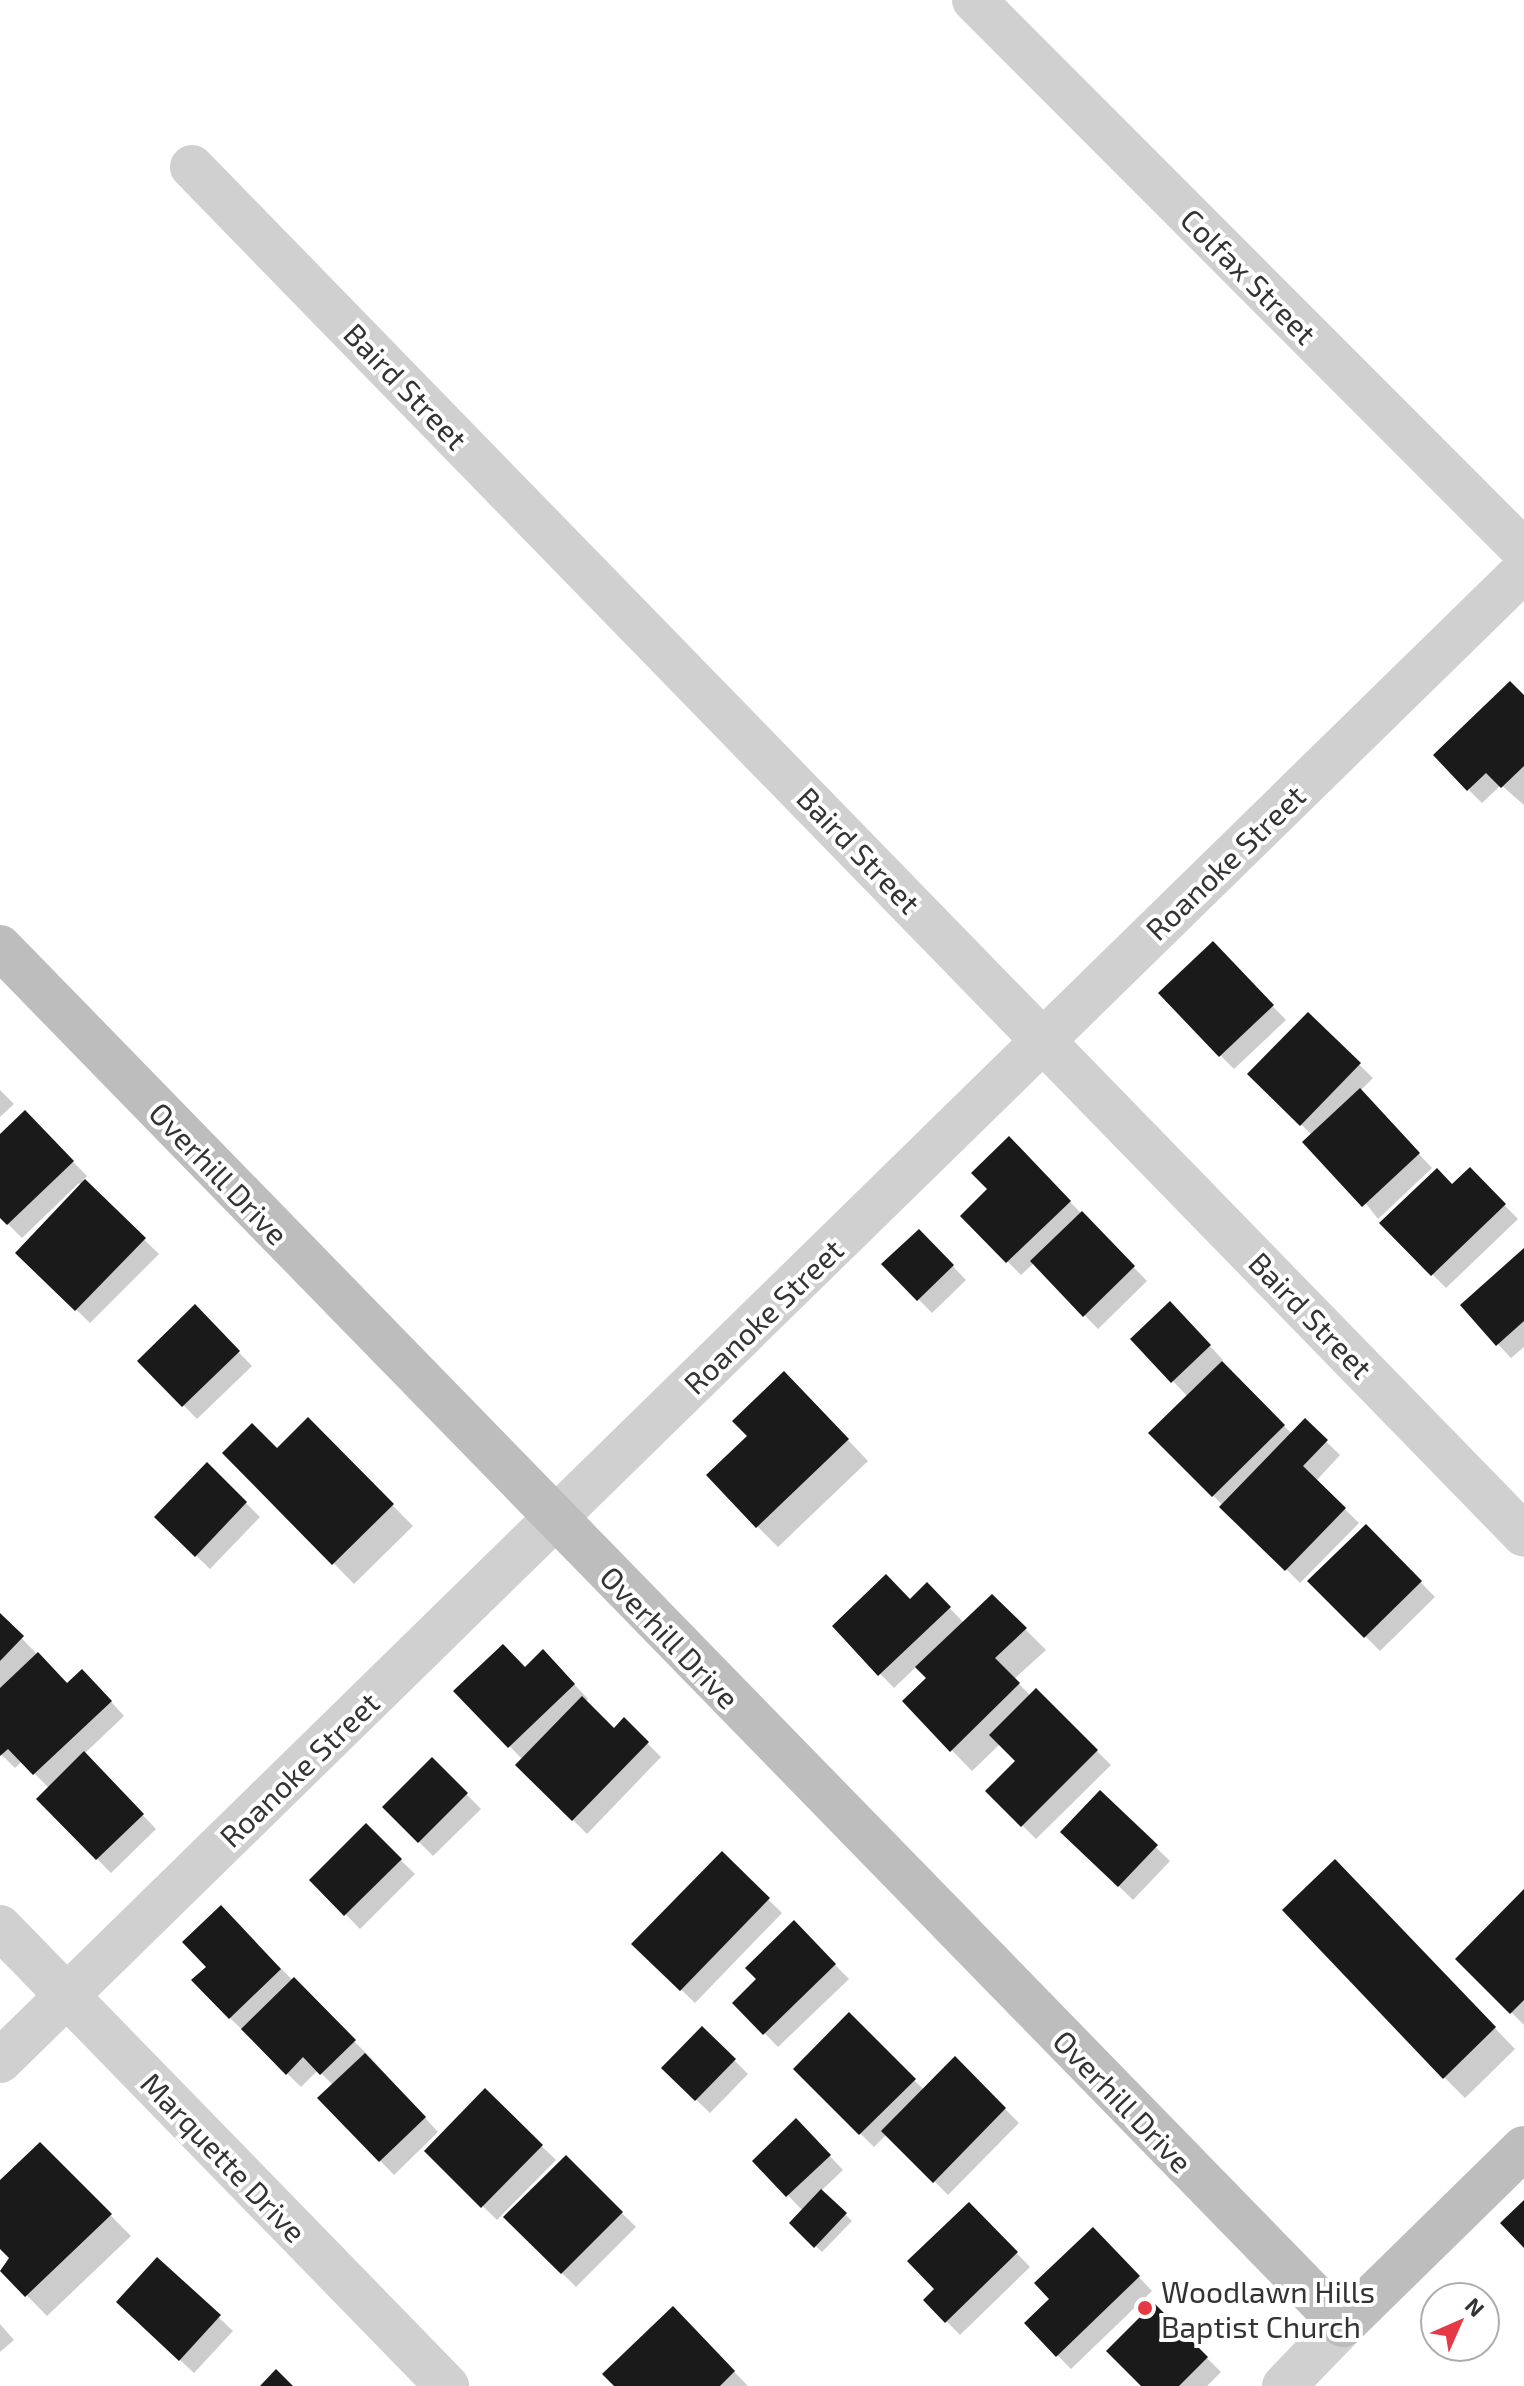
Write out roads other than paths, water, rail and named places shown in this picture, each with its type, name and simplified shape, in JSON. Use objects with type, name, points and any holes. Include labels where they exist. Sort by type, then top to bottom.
[{"type":"street","name":"Colfax Street","points":[[974,0],[1524,551]]},
{"type":"street","name":"Baird Street","points":[[192,167],[1524,1535]]},
{"type":"street","name":"Roanoke Street","points":[[0,2061],[1524,570]]},
{"type":"street","name":"Overhill Drive","points":[[0,947],[555,1520],[1343,2325]]},
{"type":"street","name":"Marquette Drive","points":[[0,1927],[447,2386]]},
{"type":"street","points":[[1284,2386],[1524,2148]]},
{"type":"place","name":"Woodlawn Hills Baptist Church","points":[[1145,2308]]}]
